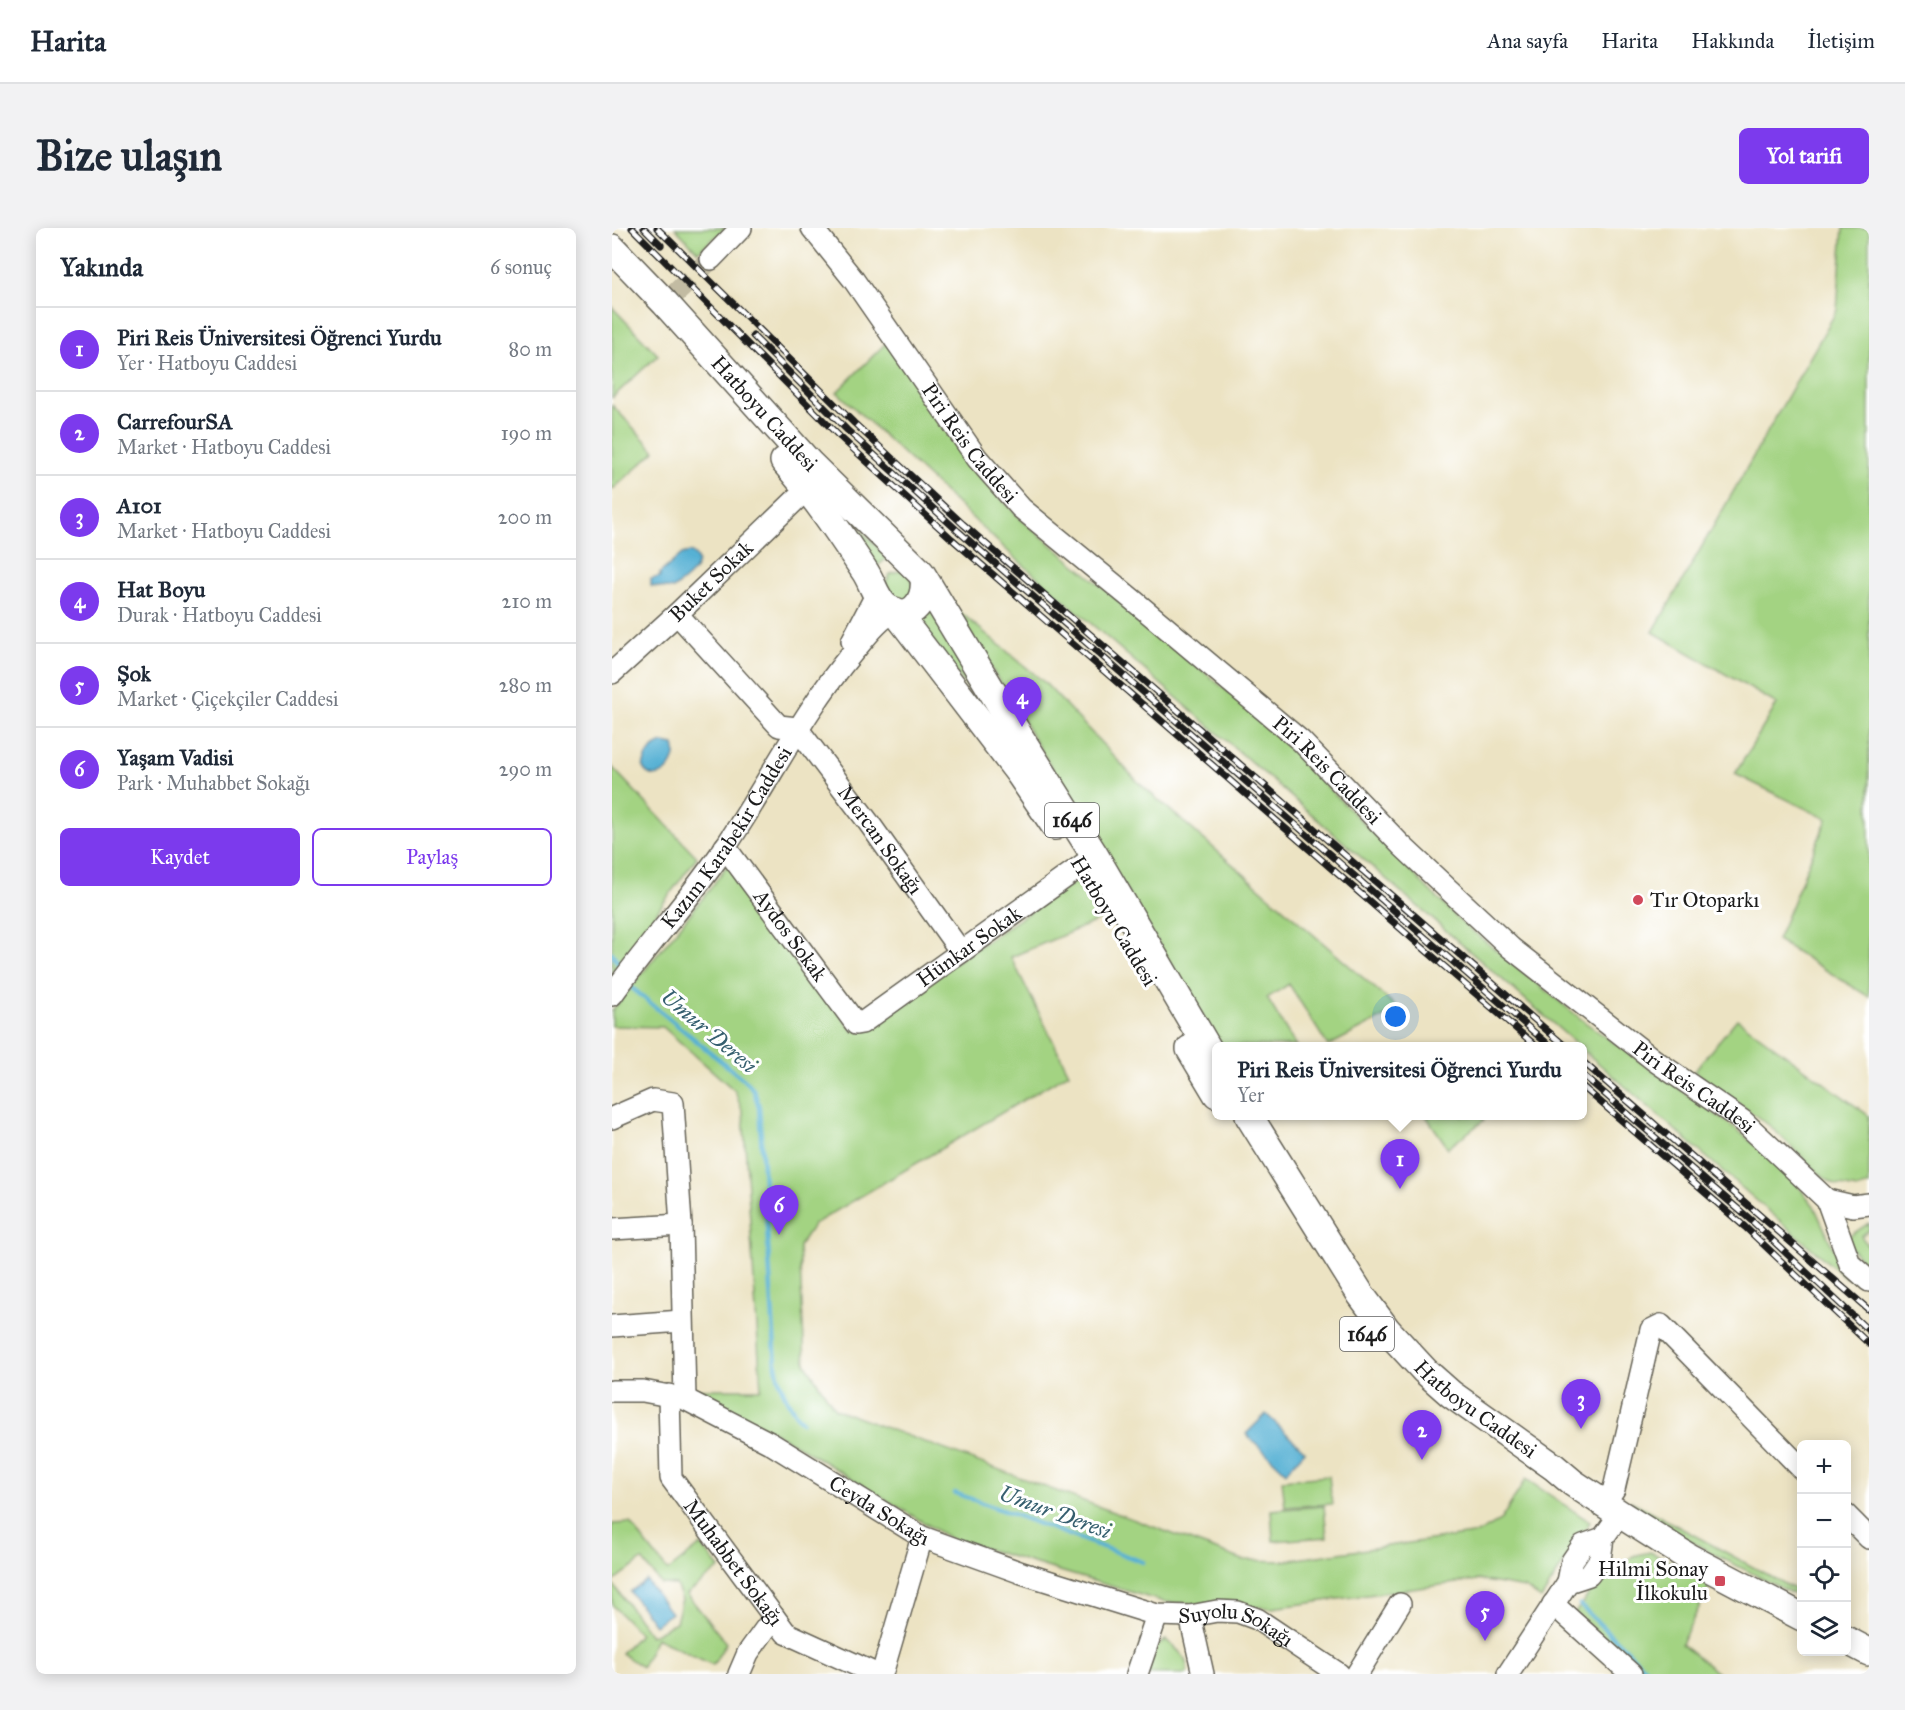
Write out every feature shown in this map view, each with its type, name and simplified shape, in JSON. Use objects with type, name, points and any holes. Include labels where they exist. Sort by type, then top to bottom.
[{"type":"main road","name":"Hatboyu Caddesi","points":[[612,248],[810,464],[923,576],[1021,739],[1212,1085]]},
{"type":"main road","name":"Hatboyu Caddesi","points":[[612,271],[665,304],[808,488],[886,602],[1089,861],[1212,1056]]},
{"type":"main road","points":[[909,565],[923,576],[924,594],[919,605],[907,612],[886,602],[881,574],[889,566],[909,565]]},
{"type":"main road","name":"Hatboyu Caddesi","points":[[1233,1120],[1346,1304],[1380,1350],[1428,1396],[1505,1453],[1549,1476],[1573,1483]]},
{"type":"main road","name":"Hatboyu Caddesi","points":[[1252,1120],[1342,1264],[1387,1330],[1425,1371],[1451,1394],[1612,1509],[1688,1557],[1797,1614]]},
{"type":"main road","points":[[1851,1643],[1869,1652]]},
{"type":"street","points":[[711,258],[741,228]]},
{"type":"street","name":"Piri Reis Caddesi","points":[[812,228],[853,279],[977,458],[1021,508],[1301,741],[1401,845],[1511,948],[1654,1060],[1743,1121],[1827,1200],[1850,1264],[1869,1281]]},
{"type":"street","name":"Buket Sokak","points":[[612,673],[677,615],[808,488]]},
{"type":"street","name":"Kazım Karabekir Caddesi","points":[[612,995],[725,847],[797,728],[833,676],[870,632],[888,615],[886,602]]},
{"type":"street","points":[[677,615],[779,726],[797,728]]},
{"type":"street","name":"Mercan Sokağı","points":[[797,728],[869,823],[961,952]]},
{"type":"street","name":"Aydos Sokak","points":[[725,847],[856,1024]]},
{"type":"street","name":"Hünkar Sokak","points":[[856,1024],[862,1023],[1089,861]]},
{"type":"street","name":"Muhabbet Sokağı","points":[[612,1118],[653,1100],[673,1103],[681,1225],[682,1321],[671,1478],[786,1633],[876,1674]]},
{"type":"street","points":[[1827,1200],[1853,1206],[1869,1204]]},
{"type":"street","points":[[612,1229],[681,1225]]},
{"type":"street","points":[[612,1326],[682,1321]]},
{"type":"street","points":[[1509,1674],[1568,1582],[1572,1561],[1584,1545],[1603,1538],[1612,1509],[1614,1489],[1651,1330],[1661,1325],[1797,1464]]},
{"type":"street","name":"Ceyda Sokağı","points":[[612,1391],[643,1391],[677,1397],[770,1443],[922,1537],[1022,1573],[1157,1615]]},
{"type":"street","points":[[1851,1520],[1869,1538]]},
{"type":"street","points":[[882,1674],[922,1537]]},
{"type":"street","points":[[1357,1674],[1400,1604]]},
{"type":"street","points":[[1553,1604],[1630,1674]]},
{"type":"street","name":"Suyolu Sokağı","points":[[1157,1615],[1190,1616],[1217,1611],[1238,1612],[1257,1619],[1339,1674]]},
{"type":"street","points":[[1137,1674],[1157,1615]]},
{"type":"street","points":[[1190,1616],[1203,1674]]},
{"type":"street","points":[[739,1674],[748,1653],[774,1617]]},
{"type":"green space","points":[[675,228],[726,228],[698,252]]},
{"type":"green space","points":[[1843,228],[1869,228],[1869,997],[1777,940],[1827,819],[1735,774],[1777,704],[1653,632],[1837,310]]},
{"type":"green space","points":[[612,307],[658,355],[612,398]]},
{"type":"green space","points":[[887,342],[977,474],[1023,521],[1256,715],[1459,920],[1586,1023],[1739,1131],[1792,1178],[1814,1206],[1847,1279],[1587,1053],[1587,1042],[1574,1042],[1013,556],[837,392]]},
{"type":"green space","points":[[612,405],[655,451],[612,490]]},
{"type":"green space","points":[[817,485],[888,558],[877,566]]},
{"type":"green space","points":[[901,570],[909,572],[916,595],[896,603],[885,584],[890,574]]},
{"type":"green space","points":[[929,603],[1014,748],[952,668],[915,615]]},
{"type":"green space","points":[[954,607],[1045,683],[1139,783],[1399,1009],[1336,1042],[1325,1042],[1289,984],[1267,998],[1294,1042],[1219,1042]]},
{"type":"green space","points":[[612,767],[697,857],[612,973]]},
{"type":"green space","points":[[728,864],[853,1031],[1076,881],[1102,919],[1011,957],[1069,1073],[814,1224],[799,1246],[805,1363],[835,1409],[1243,1560],[1283,1561],[1479,1533],[1500,1521],[1526,1479],[1590,1522],[1541,1599],[1525,1588],[1478,1580],[1272,1608],[1164,1602],[949,1538],[795,1444],[694,1389],[761,1389],[743,1113],[735,1091],[663,1027],[612,1026],[612,1011]]},
{"type":"green space","points":[[1737,1019],[1869,1116],[1869,1185],[1857,1189],[1835,1185],[1823,1177],[1770,1126],[1694,1071]]},
{"type":"green space","points":[[1429,1120],[1484,1120],[1448,1148]]},
{"type":"green space","points":[[1869,1223],[1869,1230],[1861,1236],[1869,1247],[1869,1267],[1849,1246],[1848,1237]]},
{"type":"green space","points":[[1329,1476],[1332,1504],[1285,1507],[1282,1480]]},
{"type":"green space","points":[[1631,1501],[1797,1591],[1797,1596],[1712,1553],[1634,1509]]},
{"type":"green space","points":[[1324,1506],[1327,1537],[1273,1541],[1271,1510]]},
{"type":"green space","points":[[630,1523],[668,1571],[701,1545],[720,1568],[687,1594],[726,1643],[713,1665],[656,1638],[642,1667],[621,1653],[640,1634],[612,1605],[612,1524]],"holes":[[[642,1560],[661,1584],[676,1585],[682,1599],[676,1622],[651,1636],[612,1583]]]},
{"type":"green space","points":[[1650,1552],[1712,1581],[1681,1644],[1719,1674],[1643,1674],[1575,1613],[1594,1587],[1633,1556]]},
{"type":"green space","points":[[1166,1640],[1184,1658],[1187,1674],[1147,1674],[1157,1645]]},
{"type":"water","points":[[690,552],[696,556],[698,561],[688,577],[673,589],[651,586],[651,579],[660,577],[660,573],[682,554]]},
{"type":"water","points":[[663,743],[674,745],[674,760],[666,772],[654,776],[648,774],[643,768],[645,759],[652,749]]},
{"type":"water","points":[[1266,1414],[1305,1451],[1286,1472],[1246,1434]]},
{"type":"water","points":[[646,1580],[671,1613],[655,1625],[630,1592]]},
{"type":"waterway","name":"Umur Deresi","points":[[612,953],[619,964]]},
{"type":"waterway","name":"Umur Deresi","points":[[632,988],[749,1084],[754,1091],[759,1107],[776,1366],[785,1396],[802,1422]]},
{"type":"waterway","name":"Umur Deresi","points":[[955,1493],[1143,1562]]},
{"type":"waterway","name":"Umur Deresi","points":[[1580,1605],[1651,1674]]},
{"type":"tunnel","points":[[675,294],[711,259]]},
{"type":"railway","points":[[632,228],[840,437],[952,539],[1531,1042]]},
{"type":"railway","points":[[644,228],[661,245]]},
{"type":"railway","points":[[657,228],[854,423],[963,524],[1560,1042]]},
{"type":"railway","points":[[753,336],[847,430],[958,531],[1545,1042]]},
{"type":"railway","points":[[1587,1065],[1869,1310]]},
{"type":"railway","points":[[1587,1078],[1752,1221],[1869,1331]]},
{"type":"railway","points":[[1587,1090],[1745,1227],[1869,1344]]},
{"type":"place","name":"Hat Boyu","points":[[1022,727]]},
{"type":"place","name":"Tır Otoparkı","points":[[1638,900]]},
{"type":"place","name":"Piri Reis Üniversitesi Öğrenci Yurdu","points":[[1400,1189]]},
{"type":"place","name":"Yaşam Vadisi","points":[[779,1235]]},
{"type":"place","name":"A101","points":[[1581,1429]]},
{"type":"place","name":"CarrefourSA","points":[[1422,1460]]},
{"type":"place","name":"Hilmi Sonay İlkokulu","points":[[1720,1581]]},
{"type":"place","name":"Şok","points":[[1485,1641]]}]
